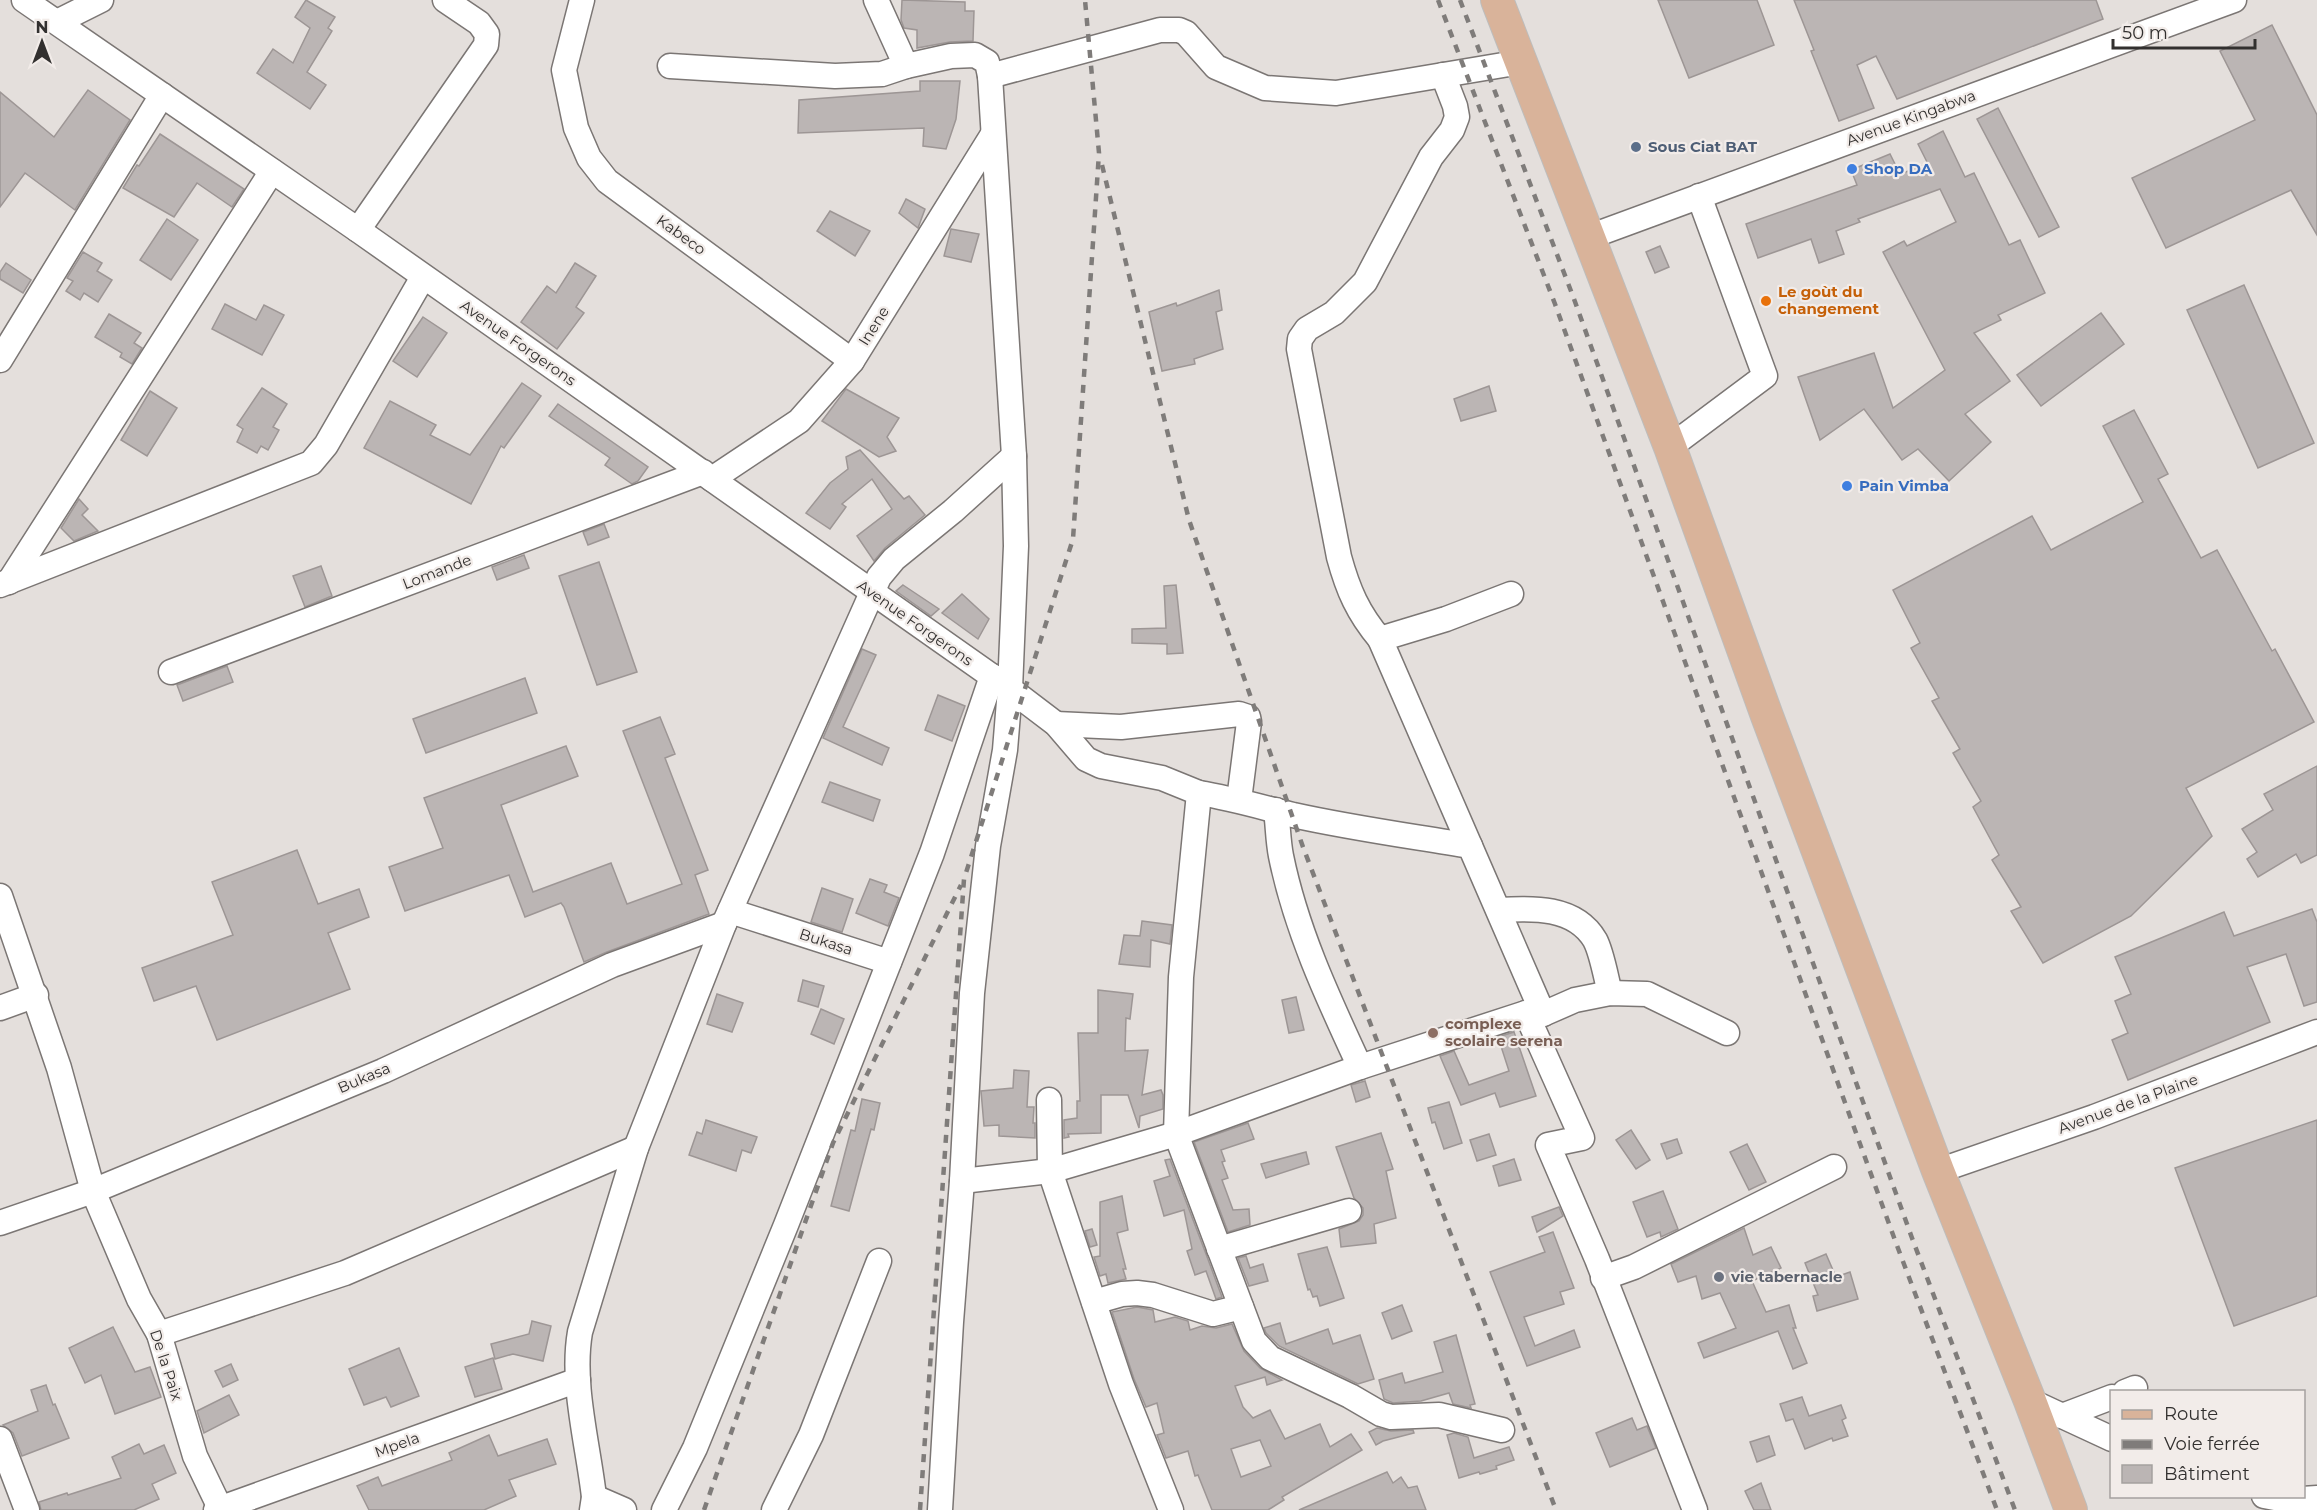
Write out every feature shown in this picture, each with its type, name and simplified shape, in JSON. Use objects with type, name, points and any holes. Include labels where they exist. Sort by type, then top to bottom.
[{"type":"main road","points":[[1497,0],[1670,447],[1767,716],[1938,1171],[2071,1510]]},
{"type":"street","name":"Avenue Forgerons","points":[[24,0],[358,230],[1001,683],[1056,724],[1086,759],[1101,766],[1162,778],[1198,793],[1239,800],[1373,831],[1470,846]]},
{"type":"street","points":[[57,22],[101,0]]},
{"type":"street","points":[[358,230],[486,45],[487,34],[479,23],[446,0]]},
{"type":"street","name":"Kabeco","points":[[582,0],[564,70],[576,128],[589,158],[607,181],[852,361]]},
{"type":"street","points":[[876,0],[906,66]]},
{"type":"street","name":"Avenue Kingabwa","points":[[1589,237],[2234,0]]},
{"type":"street","points":[[990,76],[1160,30],[1179,30],[1186,33],[1216,67],[1265,88],[1336,93],[1521,62]]},
{"type":"street","points":[[670,66],[835,76],[882,75],[906,66],[951,56],[975,55],[987,62],[990,76],[1014,456],[1016,546],[1001,683],[1005,750],[988,846],[972,993],[940,1510]]},
{"type":"street","points":[[1443,75],[1457,117],[1452,130],[1431,157],[1365,282],[1334,313],[1307,328],[1300,339],[1299,349],[1346,583],[1352,599],[1367,624],[1380,639],[1499,910],[1582,1138],[1548,1145],[1695,1510]]},
{"type":"street","points":[[0,360],[162,95]]},
{"type":"street","name":"Inene","points":[[708,476],[799,421],[852,361],[993,134]]},
{"type":"street","points":[[4,584],[272,171]]},
{"type":"street","points":[[1670,447],[1765,376],[1699,196]]},
{"type":"street","points":[[4,584],[311,463],[326,445],[423,277]]},
{"type":"street","points":[[624,1510],[593,1503],[576,1352],[580,1332],[636,1148],[727,918],[879,577],[894,559],[953,511],[1014,456]]},
{"type":"street","name":"Lomande","points":[[171,672],[708,476]]},
{"type":"street","points":[[1380,639],[1446,619],[1512,594]]},
{"type":"street","points":[[663,1510],[695,1448],[782,1236],[1001,683]]},
{"type":"street","points":[[1056,724],[1121,727],[1239,714],[1248,717],[1250,722],[1239,800]]},
{"type":"street","points":[[1198,793],[1181,977],[1176,1134],[1254,1341],[1270,1358],[1350,1396],[1381,1414],[1391,1417],[1439,1414],[1502,1430]]},
{"type":"street","points":[[1276,810],[1281,854],[1303,937],[1326,994],[1360,1066]]},
{"type":"street","name":"De la Paix","points":[[0,896],[36,995],[93,1191],[139,1299],[159,1334],[195,1456],[218,1509]]},
{"type":"street","points":[[1499,910],[1535,908],[1562,914],[1582,925],[1595,941],[1610,993]]},
{"type":"street","name":"Bukasa","points":[[0,1223],[93,1191],[383,1071],[612,965],[727,918],[889,962]]},
{"type":"street","points":[[962,1181],[1050,1171],[1176,1134],[1360,1066],[1575,1000],[1610,993],[1647,994],[1727,1034]]},
{"type":"street","points":[[0,1008],[36,995]]},
{"type":"street","name":"Avenue de la Plaine","points":[[1938,1171],[2094,1117],[2317,1032]]},
{"type":"street","points":[[1050,1100],[1050,1171],[1121,1384],[1171,1510]]},
{"type":"street","points":[[159,1334],[345,1273],[636,1148]]},
{"type":"street","points":[[1603,1278],[1634,1267],[1834,1167]]},
{"type":"street","points":[[1219,1249],[1348,1211]]},
{"type":"street","points":[[774,1510],[811,1435],[879,1261]]},
{"type":"street","points":[[1094,1302],[1122,1294],[1137,1293],[1213,1314],[1241,1307]]},
{"type":"street","name":"Mpela","points":[[218,1509],[578,1380]]},
{"type":"street","points":[[2062,1416],[2110,1398]]},
{"type":"street","points":[[2030,1401],[2110,1438]]},
{"type":"street","points":[[0,1439],[27,1510]]},
{"type":"street","points":[[2271,1498],[2286,1500],[2317,1498]]},
{"type":"building","points":[[306,0],[335,17],[328,28],[332,31],[307,72],[326,85],[310,109],[257,73],[273,49],[293,63],[310,28],[295,17]]},
{"type":"building","points":[[902,0],[965,2],[965,11],[974,11],[973,41],[950,42],[917,48],[917,30],[904,28],[901,20]]},
{"type":"building","points":[[1658,0],[1757,0],[1774,45],[1689,78]]},
{"type":"building","points":[[1794,0],[2096,0],[2103,19],[1897,99],[1876,56],[1857,65],[1874,108],[1839,121],[1811,51],[1814,50]]},
{"type":"building","points":[[2272,25],[2317,115],[2317,235],[2291,190],[2166,248],[2132,178],[2255,120],[2220,51]]},
{"type":"building","points":[[920,81],[960,81],[956,119],[946,149],[923,146],[924,128],[798,133],[799,100],[920,91]]},
{"type":"building","points":[[88,90],[130,120],[75,210],[25,173],[0,207],[0,92],[54,137]]},
{"type":"building","points":[[1998,108],[2059,227],[2039,237],[1977,119]]},
{"type":"building","points":[[1943,131],[1965,177],[1974,173],[2009,245],[2020,240],[2045,293],[1998,315],[2001,320],[1974,333],[2010,381],[1965,414],[1991,442],[1949,481],[1918,449],[1902,460],[1864,409],[1820,440],[1798,377],[1874,353],[1893,408],[1945,370],[1883,252],[1904,241],[1907,246],[1956,222],[1940,189],[1858,219],[1860,222],[1836,231],[1844,254],[1819,263],[1811,239],[1758,258],[1746,224],[1857,185],[1851,170],[1890,154],[1900,174],[1928,164],[1918,144]]},
{"type":"building","points":[[160,134],[244,189],[232,207],[197,183],[174,217],[123,188]]},
{"type":"building","points":[[906,199],[925,209],[918,228],[899,213]]},
{"type":"building","points":[[830,211],[870,231],[855,256],[817,231]]},
{"type":"building","points":[[167,219],[198,240],[171,280],[140,260]]},
{"type":"building","points":[[951,229],[979,234],[971,262],[944,256]]},
{"type":"building","points":[[1660,246],[1669,267],[1655,273],[1646,252]]},
{"type":"building","points":[[83,252],[102,263],[97,271],[112,280],[98,302],[84,293],[80,300],[66,291],[73,281],[67,278]]},
{"type":"building","points":[[6,263],[31,280],[23,293],[0,279],[0,272]]},
{"type":"building","points":[[575,263],[596,276],[576,307],[584,313],[557,349],[521,322],[547,286],[556,293]]},
{"type":"building","points":[[2244,285],[2314,443],[2258,468],[2187,310]]},
{"type":"building","points":[[1219,290],[1222,310],[1216,312],[1223,349],[1194,359],[1195,364],[1162,371],[1149,312],[1176,303],[1177,306]]},
{"type":"building","points":[[225,304],[256,320],[264,305],[284,315],[262,355],[212,329]]},
{"type":"building","points":[[2101,313],[2124,344],[2041,406],[2017,375]]},
{"type":"building","points":[[109,314],[141,333],[134,343],[142,348],[132,364],[120,357],[122,353],[95,337]]},
{"type":"building","points":[[423,317],[447,333],[417,377],[393,361]]},
{"type":"building","points":[[522,383],[541,396],[504,448],[501,446],[471,504],[364,448],[390,401],[436,425],[430,435],[470,455]]},
{"type":"building","points":[[1489,386],[1496,411],[1461,421],[1454,399]]},
{"type":"building","points":[[262,388],[287,404],[273,427],[279,430],[268,450],[261,446],[257,453],[237,442],[243,429],[237,425]]},
{"type":"building","points":[[846,389],[899,418],[887,437],[896,451],[879,457],[822,421]]},
{"type":"building","points":[[150,391],[177,408],[147,456],[121,440]]},
{"type":"building","points":[[558,404],[648,467],[638,481],[632,484],[605,465],[610,458],[549,416]]},
{"type":"building","points":[[2134,410],[2168,474],[2158,479],[2201,558],[2217,550],[2272,651],[2275,649],[2314,722],[2186,788],[2212,836],[2131,916],[2043,963],[2011,911],[2021,907],[1992,860],[1999,855],[1973,807],[1981,801],[1953,753],[1960,749],[1932,701],[1939,698],[1911,648],[1920,643],[1893,590],[2032,516],[2051,550],[2143,502],[2103,426]]},
{"type":"building","points":[[860,450],[904,499],[909,496],[925,515],[885,548],[874,561],[857,536],[892,509],[872,479],[842,504],[846,507],[830,529],[806,513],[830,483],[848,469],[846,457]]},
{"type":"building","points":[[79,499],[88,509],[82,515],[98,531],[74,541],[61,528]]},
{"type":"building","points":[[604,524],[609,537],[588,545],[583,532]]},
{"type":"building","points":[[524,555],[529,568],[497,580],[492,567]]},
{"type":"building","points":[[599,562],[637,672],[597,685],[559,576]]},
{"type":"building","points":[[321,566],[332,596],[305,607],[293,576]]},
{"type":"building","points":[[903,585],[939,609],[931,616],[896,591]]},
{"type":"building","points":[[1176,585],[1183,653],[1167,654],[1167,644],[1132,643],[1132,629],[1166,628],[1164,586]]},
{"type":"building","points":[[962,594],[989,619],[978,639],[942,613]]},
{"type":"building","points":[[862,649],[876,655],[843,727],[889,748],[882,765],[823,738]]},
{"type":"building","points":[[227,666],[233,682],[183,701],[177,685]]},
{"type":"building","points":[[525,678],[537,713],[426,753],[413,719]]},
{"type":"building","points":[[938,695],[965,706],[952,741],[925,730]]},
{"type":"building","points":[[660,717],[675,754],[665,758],[708,870],[695,875],[709,914],[584,962],[561,903],[525,917],[509,875],[405,911],[389,867],[443,848],[424,798],[566,746],[578,776],[501,805],[533,892],[611,863],[627,904],[682,884],[623,731]]},
{"type":"building","points":[[2317,766],[2317,855],[2301,863],[2296,854],[2258,877],[2247,859],[2257,852],[2242,829],[2273,810],[2264,794]]},
{"type":"building","points":[[830,782],[880,800],[873,821],[822,802]]},
{"type":"building","points":[[297,850],[318,904],[359,889],[369,917],[328,933],[350,989],[217,1040],[196,986],[154,1001],[142,968],[233,935],[212,882]]},
{"type":"building","points":[[870,879],[887,885],[884,892],[899,898],[888,926],[856,913]]},
{"type":"building","points":[[822,888],[853,899],[842,932],[811,922]]},
{"type":"building","points":[[2312,909],[2317,922],[2317,1002],[2304,1006],[2286,954],[2247,967],[2270,1022],[2128,1080],[2112,1040],[2128,1033],[2115,1001],[2131,994],[2115,957],[2224,912],[2234,936]]},
{"type":"building","points":[[1142,921],[1172,925],[1170,944],[1151,940],[1150,967],[1119,964],[1124,935],[1140,936]]},
{"type":"building","points":[[803,980],[824,986],[818,1007],[798,1001]]},
{"type":"building","points":[[1098,990],[1133,994],[1130,1019],[1126,1018],[1125,1051],[1148,1050],[1142,1095],[1161,1090],[1163,1109],[1140,1116],[1139,1128],[1128,1095],[1101,1095],[1101,1133],[1068,1134],[1069,1137],[1064,1138],[1064,1120],[1077,1118],[1077,1101],[1080,1101],[1078,1033],[1098,1033]]},
{"type":"building","points":[[717,994],[743,1003],[732,1032],[707,1024]]},
{"type":"building","points":[[1296,997],[1304,1030],[1289,1033],[1282,1000]]},
{"type":"building","points":[[821,1009],[844,1019],[834,1044],[811,1034]]},
{"type":"building","points":[[1514,1032],[1536,1096],[1500,1107],[1495,1093],[1461,1105],[1440,1056],[1454,1051],[1469,1085],[1509,1071],[1498,1037]]},
{"type":"building","points":[[1014,1070],[1029,1071],[1027,1107],[1034,1107],[1035,1138],[999,1136],[999,1125],[984,1126],[981,1091],[1013,1088]]},
{"type":"building","points":[[1365,1081],[1370,1097],[1356,1102],[1351,1085]]},
{"type":"building","points":[[862,1099],[880,1103],[849,1211],[831,1206],[851,1130],[855,1131]]},
{"type":"building","points":[[1449,1102],[1462,1143],[1444,1149],[1428,1108]]},
{"type":"building","points":[[706,1120],[757,1137],[751,1153],[742,1150],[736,1171],[689,1155],[697,1132],[702,1134]]},
{"type":"building","points":[[2317,1120],[2317,1296],[2234,1326],[2175,1168]]},
{"type":"building","points":[[1248,1123],[1254,1139],[1221,1150],[1225,1161],[1222,1162],[1228,1178],[1222,1180],[1233,1210],[1249,1209],[1250,1225],[1228,1232],[1194,1142]]},
{"type":"building","points":[[1631,1130],[1650,1160],[1636,1169],[1616,1140]]},
{"type":"building","points":[[1381,1133],[1393,1169],[1386,1171],[1396,1218],[1374,1224],[1376,1243],[1341,1247],[1339,1229],[1359,1221],[1363,1215],[1363,1208],[1354,1198],[1336,1147]]},
{"type":"building","points":[[1489,1134],[1496,1155],[1477,1161],[1470,1140]]},
{"type":"building","points":[[1677,1139],[1682,1153],[1667,1159],[1661,1144]]},
{"type":"building","points":[[1747,1144],[1766,1182],[1749,1190],[1730,1152]]},
{"type":"building","points":[[1306,1152],[1309,1164],[1266,1178],[1261,1164]]},
{"type":"building","points":[[1170,1159],[1222,1297],[1216,1299],[1206,1271],[1195,1275],[1187,1251],[1192,1249],[1184,1210],[1164,1216],[1154,1181],[1170,1176],[1165,1160]]},
{"type":"building","points":[[1514,1159],[1521,1180],[1499,1186],[1493,1166]]},
{"type":"building","points":[[1663,1191],[1678,1229],[1661,1237],[1660,1232],[1647,1237],[1633,1202]]},
{"type":"building","points":[[1122,1196],[1128,1230],[1117,1233],[1126,1269],[1123,1269],[1126,1279],[1108,1283],[1106,1274],[1100,1276],[1094,1257],[1100,1256],[1100,1202]]},
{"type":"building","points":[[1559,1207],[1563,1216],[1537,1232],[1532,1217]]},
{"type":"building","points":[[1744,1228],[1753,1255],[1771,1247],[1781,1268],[1752,1281],[1766,1312],[1789,1305],[1796,1328],[1793,1328],[1807,1363],[1793,1369],[1778,1331],[1704,1358],[1698,1343],[1736,1328],[1720,1293],[1702,1299],[1696,1276],[1678,1282],[1671,1264]]},
{"type":"building","points":[[1092,1229],[1097,1245],[1090,1247],[1085,1231]]},
{"type":"building","points":[[1553,1232],[1574,1288],[1560,1292],[1564,1304],[1524,1317],[1535,1346],[1574,1330],[1580,1347],[1527,1366],[1490,1272],[1545,1252],[1539,1237]]},
{"type":"building","points":[[1327,1247],[1344,1298],[1320,1306],[1317,1296],[1313,1297],[1310,1289],[1308,1290],[1298,1254]]},
{"type":"building","points":[[1826,1254],[1836,1277],[1850,1272],[1858,1299],[1817,1311],[1813,1296],[1818,1295],[1805,1263]]},
{"type":"building","points":[[1246,1256],[1250,1268],[1263,1264],[1268,1281],[1249,1286],[1238,1258]]},
{"type":"building","points":[[1402,1305],[1412,1331],[1392,1339],[1382,1313]]},
{"type":"building","points":[[1137,1307],[1153,1310],[1155,1322],[1175,1317],[1188,1321],[1190,1330],[1202,1326],[1216,1328],[1232,1324],[1244,1351],[1260,1368],[1282,1380],[1267,1385],[1265,1377],[1235,1386],[1243,1407],[1253,1418],[1270,1410],[1285,1439],[1320,1424],[1330,1447],[1351,1434],[1362,1450],[1282,1497],[1284,1500],[1268,1510],[1212,1510],[1198,1475],[1195,1476],[1188,1451],[1166,1458],[1157,1435],[1164,1433],[1157,1403],[1146,1407],[1134,1379],[1112,1312]],"holes":[[[1260,1440],[1271,1466],[1241,1477],[1231,1449]]]},
{"type":"building","points":[[532,1321],[551,1326],[543,1361],[513,1354],[495,1359],[491,1344],[529,1334]]},
{"type":"building","points":[[1280,1323],[1286,1344],[1328,1329],[1333,1344],[1360,1335],[1374,1379],[1358,1384],[1279,1346],[1264,1328]]},
{"type":"building","points":[[113,1327],[135,1372],[150,1367],[161,1397],[115,1414],[101,1375],[85,1383],[69,1348]]},
{"type":"building","points":[[1456,1335],[1475,1404],[1470,1405],[1471,1408],[1453,1404],[1449,1393],[1421,1401],[1393,1403],[1384,1399],[1379,1380],[1402,1373],[1405,1383],[1443,1372],[1434,1342]]},
{"type":"building","points":[[399,1348],[419,1396],[391,1407],[386,1397],[364,1405],[349,1369]]},
{"type":"building","points":[[493,1358],[502,1389],[475,1397],[465,1367]]},
{"type":"building","points":[[231,1364],[238,1380],[223,1387],[215,1371]]},
{"type":"building","points":[[46,1385],[69,1438],[22,1456],[13,1433],[3,1425],[38,1411],[31,1390]]},
{"type":"building","points":[[229,1395],[239,1415],[204,1433],[197,1411]]},
{"type":"building","points":[[1802,1397],[1809,1416],[1841,1405],[1846,1418],[1842,1420],[1848,1436],[1833,1441],[1832,1438],[1805,1449],[1793,1419],[1786,1421],[1780,1404]]},
{"type":"building","points":[[1632,1418],[1637,1430],[1647,1426],[1656,1448],[1610,1467],[1596,1433]]},
{"type":"building","points":[[1377,1428],[1391,1431],[1413,1430],[1414,1433],[1376,1445],[1369,1432]]},
{"type":"building","points":[[1454,1433],[1468,1437],[1474,1458],[1509,1447],[1514,1460],[1496,1466],[1497,1469],[1459,1478],[1447,1435]]},
{"type":"building","points":[[489,1435],[498,1456],[547,1439],[556,1464],[509,1480],[516,1496],[484,1510],[369,1510],[357,1486],[378,1477],[382,1486],[452,1460],[449,1453]]},
{"type":"building","points":[[1769,1436],[1775,1455],[1757,1462],[1750,1442]]},
{"type":"building","points":[[139,1444],[144,1454],[164,1445],[176,1473],[152,1484],[159,1499],[134,1510],[41,1510],[39,1502],[121,1478],[112,1457]]},
{"type":"building","points":[[1387,1472],[1393,1483],[1401,1477],[1408,1488],[1417,1486],[1426,1510],[1299,1510]]},
{"type":"building","points":[[1761,1483],[1771,1510],[1754,1510],[1745,1491]]},
{"type":"railway","points":[[920,1510],[964,879],[1073,539],[1099,153],[1085,0]]},
{"type":"railway","points":[[1438,0],[1555,304],[1896,1243],[1997,1510]]},
{"type":"railway","points":[[1460,0],[1574,299],[1912,1238],[2015,1510]]},
{"type":"railway","points":[[1102,165],[1189,520],[1303,847],[1556,1510]]},
{"type":"railway","points":[[704,1510],[833,1143],[961,885]]},
{"type":"place","name":"Sous Ciat BAT","points":[[1636,147]]},
{"type":"place","name":"Shop DA","points":[[1852,169]]},
{"type":"place","name":"Le goùt du changement","points":[[1766,301]]},
{"type":"place","name":"Pain Vimba","points":[[1847,486]]},
{"type":"place","name":"complexe scolaire serena","points":[[1433,1033]]},
{"type":"place","name":"vie tabernacle","points":[[1719,1277]]}]
